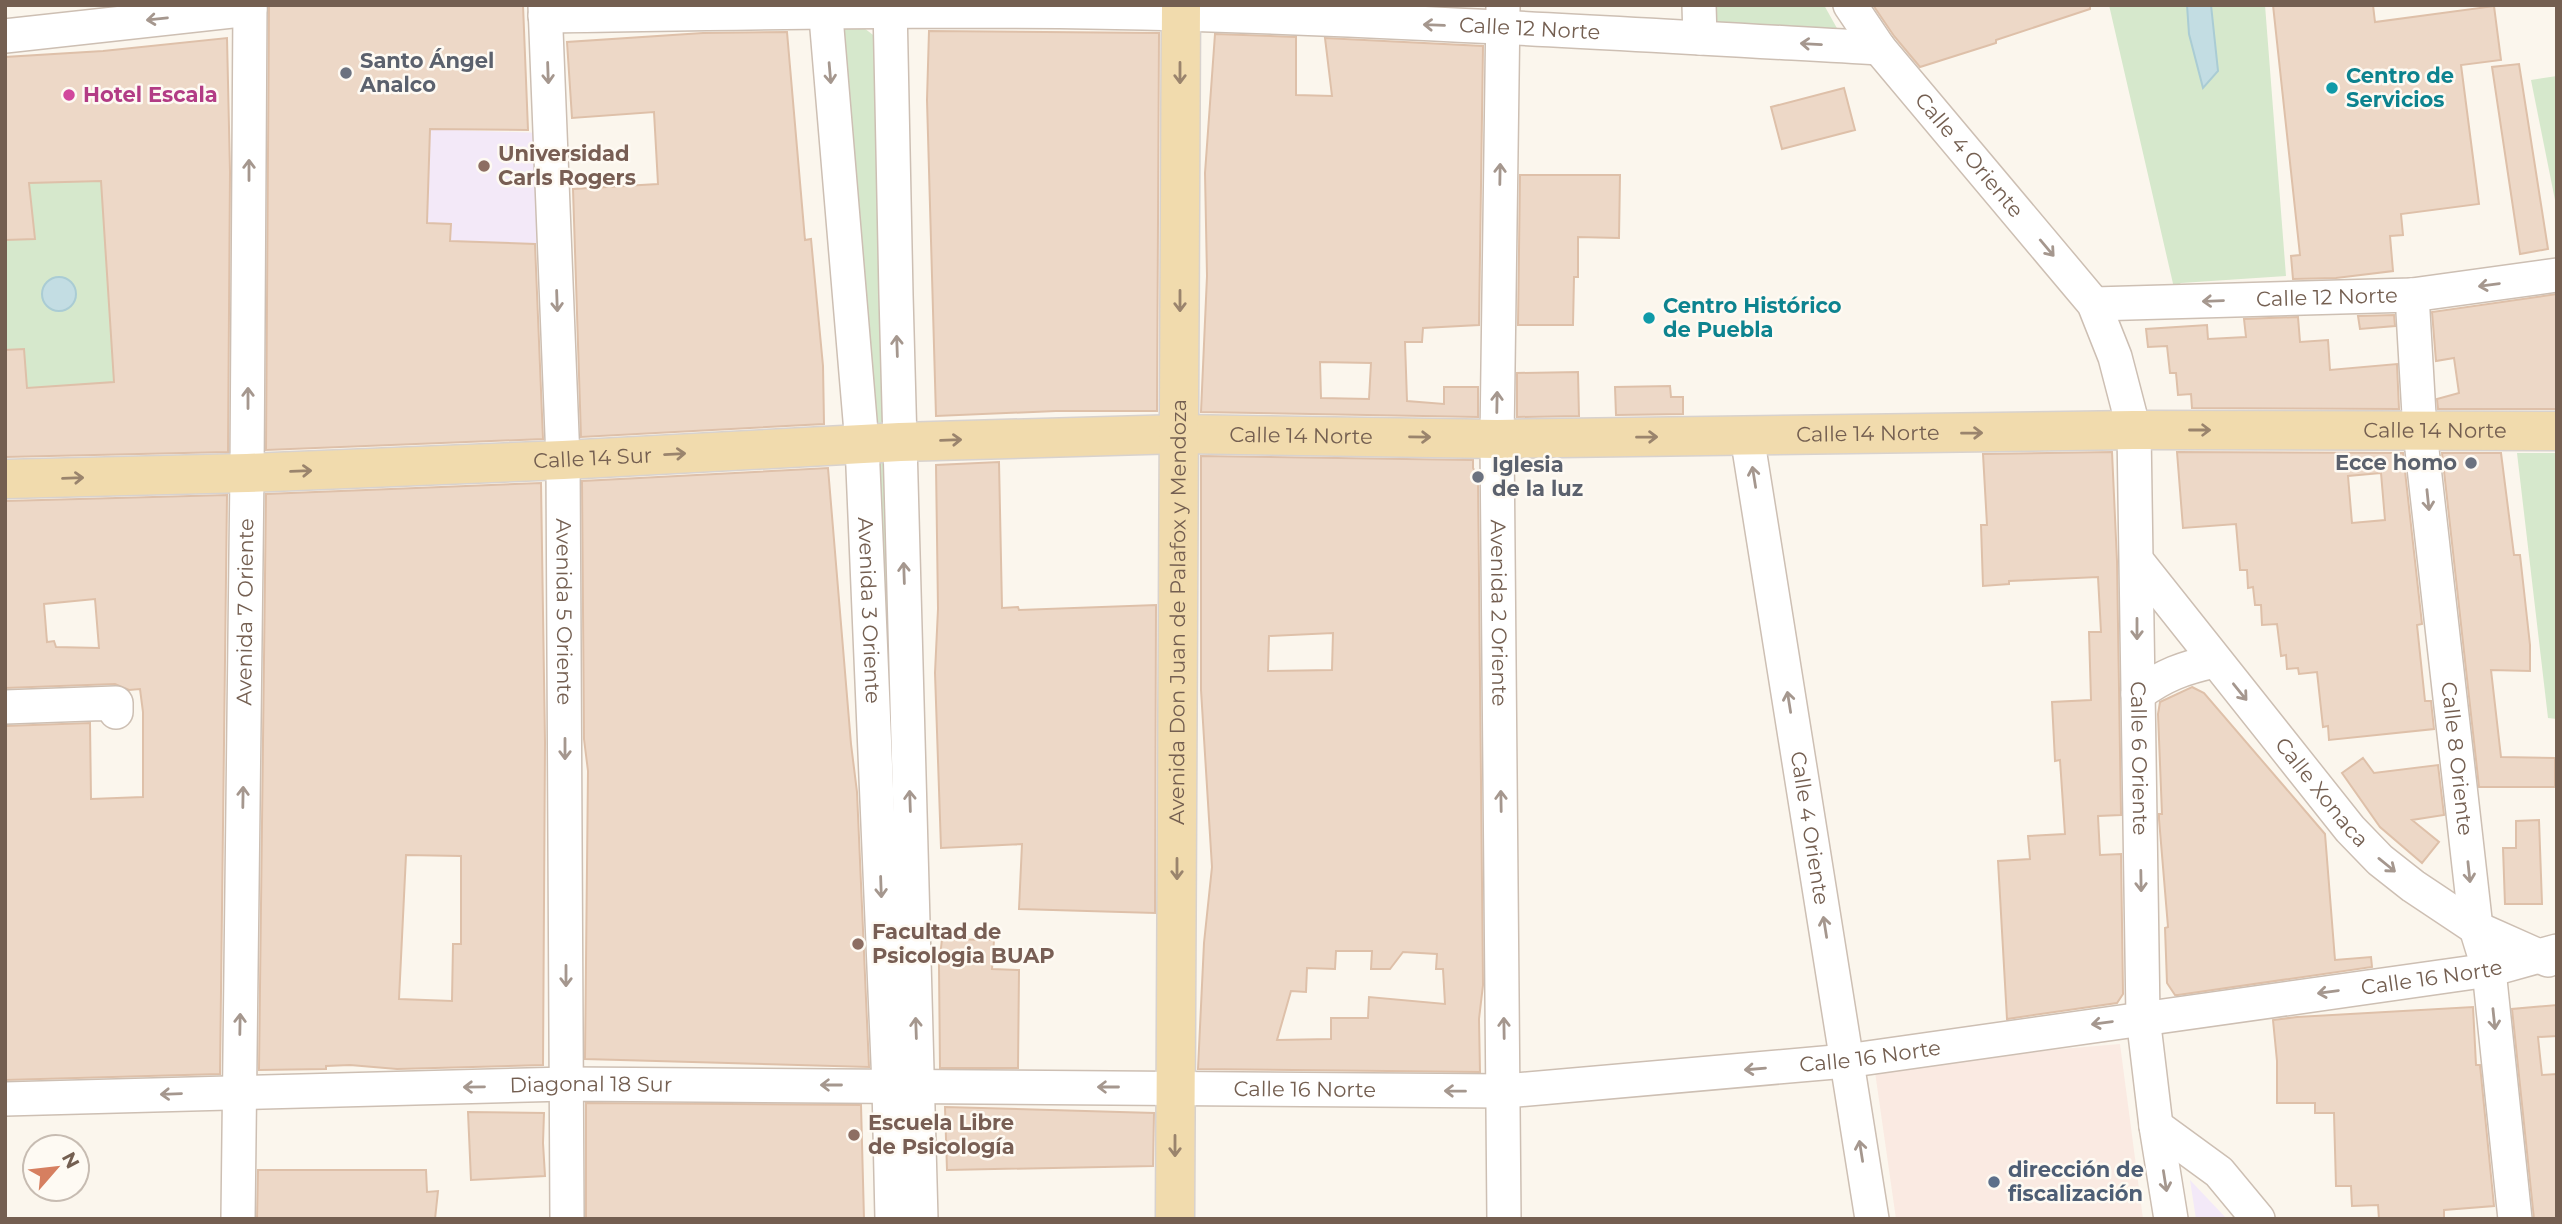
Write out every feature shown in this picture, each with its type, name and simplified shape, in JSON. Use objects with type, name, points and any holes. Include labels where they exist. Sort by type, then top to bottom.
[{"type":"main road","name":"Avenida Don Juan de Palafox y Mendoza","points":[[1175,1219],[1181,10]]},
{"type":"main road","name":"Calle 14 Norte","points":[[1180,434],[1497,439],[2133,430],[2557,431]]},
{"type":"main road","name":"Calle 14 Sur","points":[[5,480],[563,460],[901,442],[1180,434]]},
{"type":"street","points":[[1699,5],[1700,38]]},
{"type":"street","name":"Calle 4 Oriente","points":[[1850,5],[1879,48],[2094,304]]},
{"type":"street","points":[[5,36],[250,7]]},
{"type":"street","name":"Avenida 7 Oriente","points":[[238,1219],[250,7]]},
{"type":"street","name":"Avenida 3 Oriente","points":[[825,9],[862,444],[903,1086],[921,1219]]},
{"type":"street","name":"Avenida 3 Oriente","points":[[890,9],[901,442],[903,1086],[892,1219]]},
{"type":"street","name":"Calle 12 Norte","points":[[545,10],[1181,10],[1502,16],[1700,38],[1879,48]]},
{"type":"street","name":"Avenida 5 Oriente","points":[[545,10],[563,460],[567,1219]]},
{"type":"street","name":"Avenida 2 Oriente","points":[[1502,16],[1497,439],[1505,1091],[1504,1219]]},
{"type":"street","name":"Calle 12 Norte","points":[[2094,304],[2412,295],[2557,275]]},
{"type":"street","name":"Calle 8 Oriente","points":[[2412,295],[2420,432],[2476,928],[2489,970],[2515,1219]]},
{"type":"street","name":"Calle 6 Oriente","points":[[2094,304],[2115,357],[2133,430],[2143,1017],[2171,1219]]},
{"type":"street","name":"Calle 4 Oriente","points":[[1747,436],[1872,1219]]},
{"type":"street","name":"Calle Xonaca","points":[[2137,561],[2350,829],[2380,860],[2413,886],[2476,928],[2551,957]]},
{"type":"street","points":[[2138,694],[2163,676],[2185,667],[2214,661]]},
{"type":"street","points":[[5,707],[116,703],[116,712]]},
{"type":"street","name":"Calle 16 Norte","points":[[1176,1088],[1505,1091],[1846,1060],[2489,970],[2551,957]]},
{"type":"street","name":"Diagonal 18 Sur","points":[[5,1099],[567,1084],[1176,1088]]},
{"type":"street","points":[[2156,1126],[2219,1172],[2258,1219]]},
{"type":"shaded area","name":"Universidad Carls Rogers","points":[[430,129],[541,133],[538,244],[450,241],[451,225],[395,222]]},
{"type":"shaded area","points":[[2120,1044],[2143,1219],[1896,1219],[1874,1065]]},
{"type":"shaded area","points":[[2190,1180],[2227,1219],[2196,1219]]},
{"type":"green space","points":[[1688,5],[1824,5],[1843,39],[1729,38]]},
{"type":"green space","points":[[2109,5],[2265,5],[2286,276],[2181,283],[2174,288]]},
{"type":"green space","points":[[841,28],[864,28],[877,38],[884,417],[881,423],[870,422]]},
{"type":"green space","points":[[2557,76],[2557,210],[2531,80]]},
{"type":"green space","points":[[101,181],[114,382],[27,388],[24,349],[5,350],[5,240],[29,183]]},
{"type":"green space","points":[[2517,453],[2557,453],[2557,719],[2548,718]]},
{"type":"green space","points":[[872,460],[886,460],[897,860]]},
{"type":"water","points":[[2187,5],[2211,5],[2218,71],[2203,88],[2189,34]]},
{"type":"water","points":[[59,277],[71,282],[76,294],[71,306],[59,311],[47,306],[42,294],[47,282]]},
{"type":"building","points":[[269,5],[523,5],[528,130],[430,129],[427,223],[451,224],[450,241],[535,244],[543,439],[266,450]]},
{"type":"building","points":[[1873,5],[2090,5],[2090,9],[1920,67]]},
{"type":"building","points":[[2273,5],[2373,5],[2375,22],[2494,6],[2501,60],[2461,65],[2479,204],[2401,214],[2403,235],[2390,236],[2393,271],[2336,278],[2293,279],[2291,256],[2300,255]]},
{"type":"building","points":[[929,31],[1159,33],[1157,411],[1056,411],[936,416],[927,100]]},
{"type":"building","points":[[787,32],[805,240],[811,239],[823,366],[824,424],[581,437],[573,189],[658,184],[654,112],[572,118],[567,42],[703,33]]},
{"type":"building","points":[[1215,34],[1296,37],[1296,95],[1332,96],[1325,38],[1483,46],[1479,325],[1423,328],[1422,342],[1405,342],[1407,401],[1444,404],[1444,387],[1478,387],[1478,417],[1201,412],[1207,276],[1205,173]],"holes":[[[1320,362],[1371,363],[1369,399],[1321,398]]]},
{"type":"building","points":[[227,38],[230,172],[228,452],[5,457],[5,350],[24,349],[27,388],[114,382],[101,181],[29,183],[35,239],[5,240],[5,57],[103,51]]},
{"type":"building","points":[[2519,64],[2548,249],[2520,254],[2492,67]]},
{"type":"building","points":[[1844,88],[1855,130],[1782,149],[1771,107]]},
{"type":"building","points":[[1520,175],[1620,175],[1619,238],[1578,237],[1578,277],[1574,277],[1573,325],[1518,325]]},
{"type":"building","points":[[2557,294],[2557,409],[2438,409],[2437,399],[2459,393],[2454,358],[2436,361],[2432,312]]},
{"type":"building","points":[[2394,315],[2395,326],[2360,329],[2358,316]]},
{"type":"building","points":[[2298,317],[2300,342],[2328,340],[2330,370],[2397,364],[2399,409],[2192,408],[2191,394],[2178,395],[2176,373],[2170,373],[2167,346],[2148,347],[2146,329],[2207,325],[2208,339],[2246,337],[2244,319]]},
{"type":"building","points":[[1578,372],[1579,416],[1517,417],[1517,373]]},
{"type":"building","points":[[1670,386],[1671,397],[1683,397],[1683,414],[1616,415],[1615,387]]},
{"type":"building","points":[[2112,452],[2117,561],[2121,815],[2098,816],[2100,855],[2121,854],[2123,994],[2117,1003],[2007,1019],[1998,861],[2030,859],[2028,836],[2065,834],[2060,760],[2055,761],[2052,702],[2091,700],[2089,632],[2101,632],[2098,577],[2009,581],[2009,584],[1983,586],[1981,525],[1987,525],[1983,454]]},
{"type":"building","points":[[2177,452],[2403,453],[2422,624],[2417,625],[2425,701],[2431,701],[2434,729],[2329,740],[2328,726],[2323,727],[2317,672],[2299,674],[2298,668],[2287,669],[2286,655],[2281,656],[2277,624],[2262,625],[2261,605],[2255,605],[2253,587],[2248,588],[2247,570],[2240,570],[2236,524],[2183,528]],"holes":[[[2381,473],[2385,520],[2352,523],[2348,476]]]},
{"type":"building","points":[[2442,453],[2501,453],[2514,555],[2520,555],[2530,645],[2530,671],[2491,670],[2501,757],[2555,758],[2555,787],[2479,787]]},
{"type":"building","points":[[1201,456],[1473,460],[1473,468],[1478,477],[1483,985],[1479,1019],[1480,1072],[1198,1069],[1204,943],[1212,867],[1201,690]],"holes":[[[1333,633],[1332,670],[1268,671],[1269,636]],[[1336,951],[1372,951],[1371,969],[1390,969],[1403,952],[1437,954],[1436,969],[1443,969],[1445,1004],[1369,997],[1368,1018],[1331,1018],[1331,1039],[1277,1040],[1291,991],[1306,992],[1307,968],[1335,969]]]},
{"type":"building","points":[[999,462],[1002,608],[1018,607],[1019,610],[1156,605],[1155,913],[1019,909],[1022,844],[941,848],[935,673],[938,609],[936,465]]},
{"type":"building","points":[[828,468],[857,792],[869,1067],[585,1059],[588,771],[584,739],[582,481]]},
{"type":"building","points":[[541,483],[545,742],[543,1065],[397,1069],[350,1065],[326,1066],[326,1069],[259,1070],[266,494]],"holes":[[[406,855],[461,856],[461,944],[453,944],[452,1001],[399,999]]]},
{"type":"building","points":[[227,495],[220,1074],[5,1080],[5,726],[90,723],[91,799],[143,797],[143,712],[140,689],[129,690],[115,684],[5,688],[5,501]],"holes":[[[95,599],[99,648],[56,647],[54,641],[47,642],[44,604]]]},
{"type":"building","points":[[2192,687],[2204,693],[2325,834],[2335,960],[2371,957],[2372,967],[2178,995],[2175,995],[2167,983],[2165,928],[2168,927],[2159,819],[2159,814],[2162,814],[2158,714],[2160,702]]},
{"type":"building","points":[[2363,758],[2374,773],[2438,765],[2444,815],[2412,820],[2439,842],[2422,863],[2380,827],[2342,773]]},
{"type":"building","points":[[2539,820],[2542,904],[2505,904],[2503,848],[2516,848],[2516,821]]},
{"type":"building","points":[[942,939],[994,940],[992,969],[1019,970],[1018,1068],[940,1068],[939,966]]},
{"type":"building","points":[[2557,1005],[2557,1036],[2538,1037],[2542,1075],[2557,1074],[2557,1219],[2534,1219],[2512,1009]]},
{"type":"building","points":[[2473,1007],[2476,1065],[2480,1065],[2494,1206],[2444,1210],[2444,1219],[2379,1219],[2378,1205],[2352,1206],[2351,1186],[2336,1186],[2334,1113],[2315,1113],[2315,1103],[2277,1103],[2273,1020]]},
{"type":"building","points":[[586,1103],[861,1105],[864,1219],[586,1219]]},
{"type":"building","points":[[945,1107],[1154,1113],[1153,1166],[947,1170]]},
{"type":"building","points":[[468,1112],[544,1113],[545,1176],[471,1180]]},
{"type":"building","points":[[258,1170],[426,1170],[427,1192],[438,1191],[435,1219],[257,1219]]},
{"type":"place","name":"Santo Ángel Analco","points":[[346,73]]},
{"type":"place","name":"Centro de Servicios","points":[[2332,88]]},
{"type":"place","name":"Hotel Escala","points":[[69,95]]},
{"type":"place","name":"Universidad Carls Rogers","points":[[484,166]]},
{"type":"place","name":"Centro Histórico de Puebla","points":[[1649,318]]},
{"type":"place","name":"Ecce homo","points":[[2471,463]]},
{"type":"place","name":"Iglesia de la luz","points":[[1478,477]]},
{"type":"place","name":"Facultad de Psicologia BUAP","points":[[858,944]]},
{"type":"place","name":"Escuela Libre de Psicología","points":[[854,1135]]},
{"type":"place","name":"dirección de fiscalización","points":[[1994,1182]]}]
